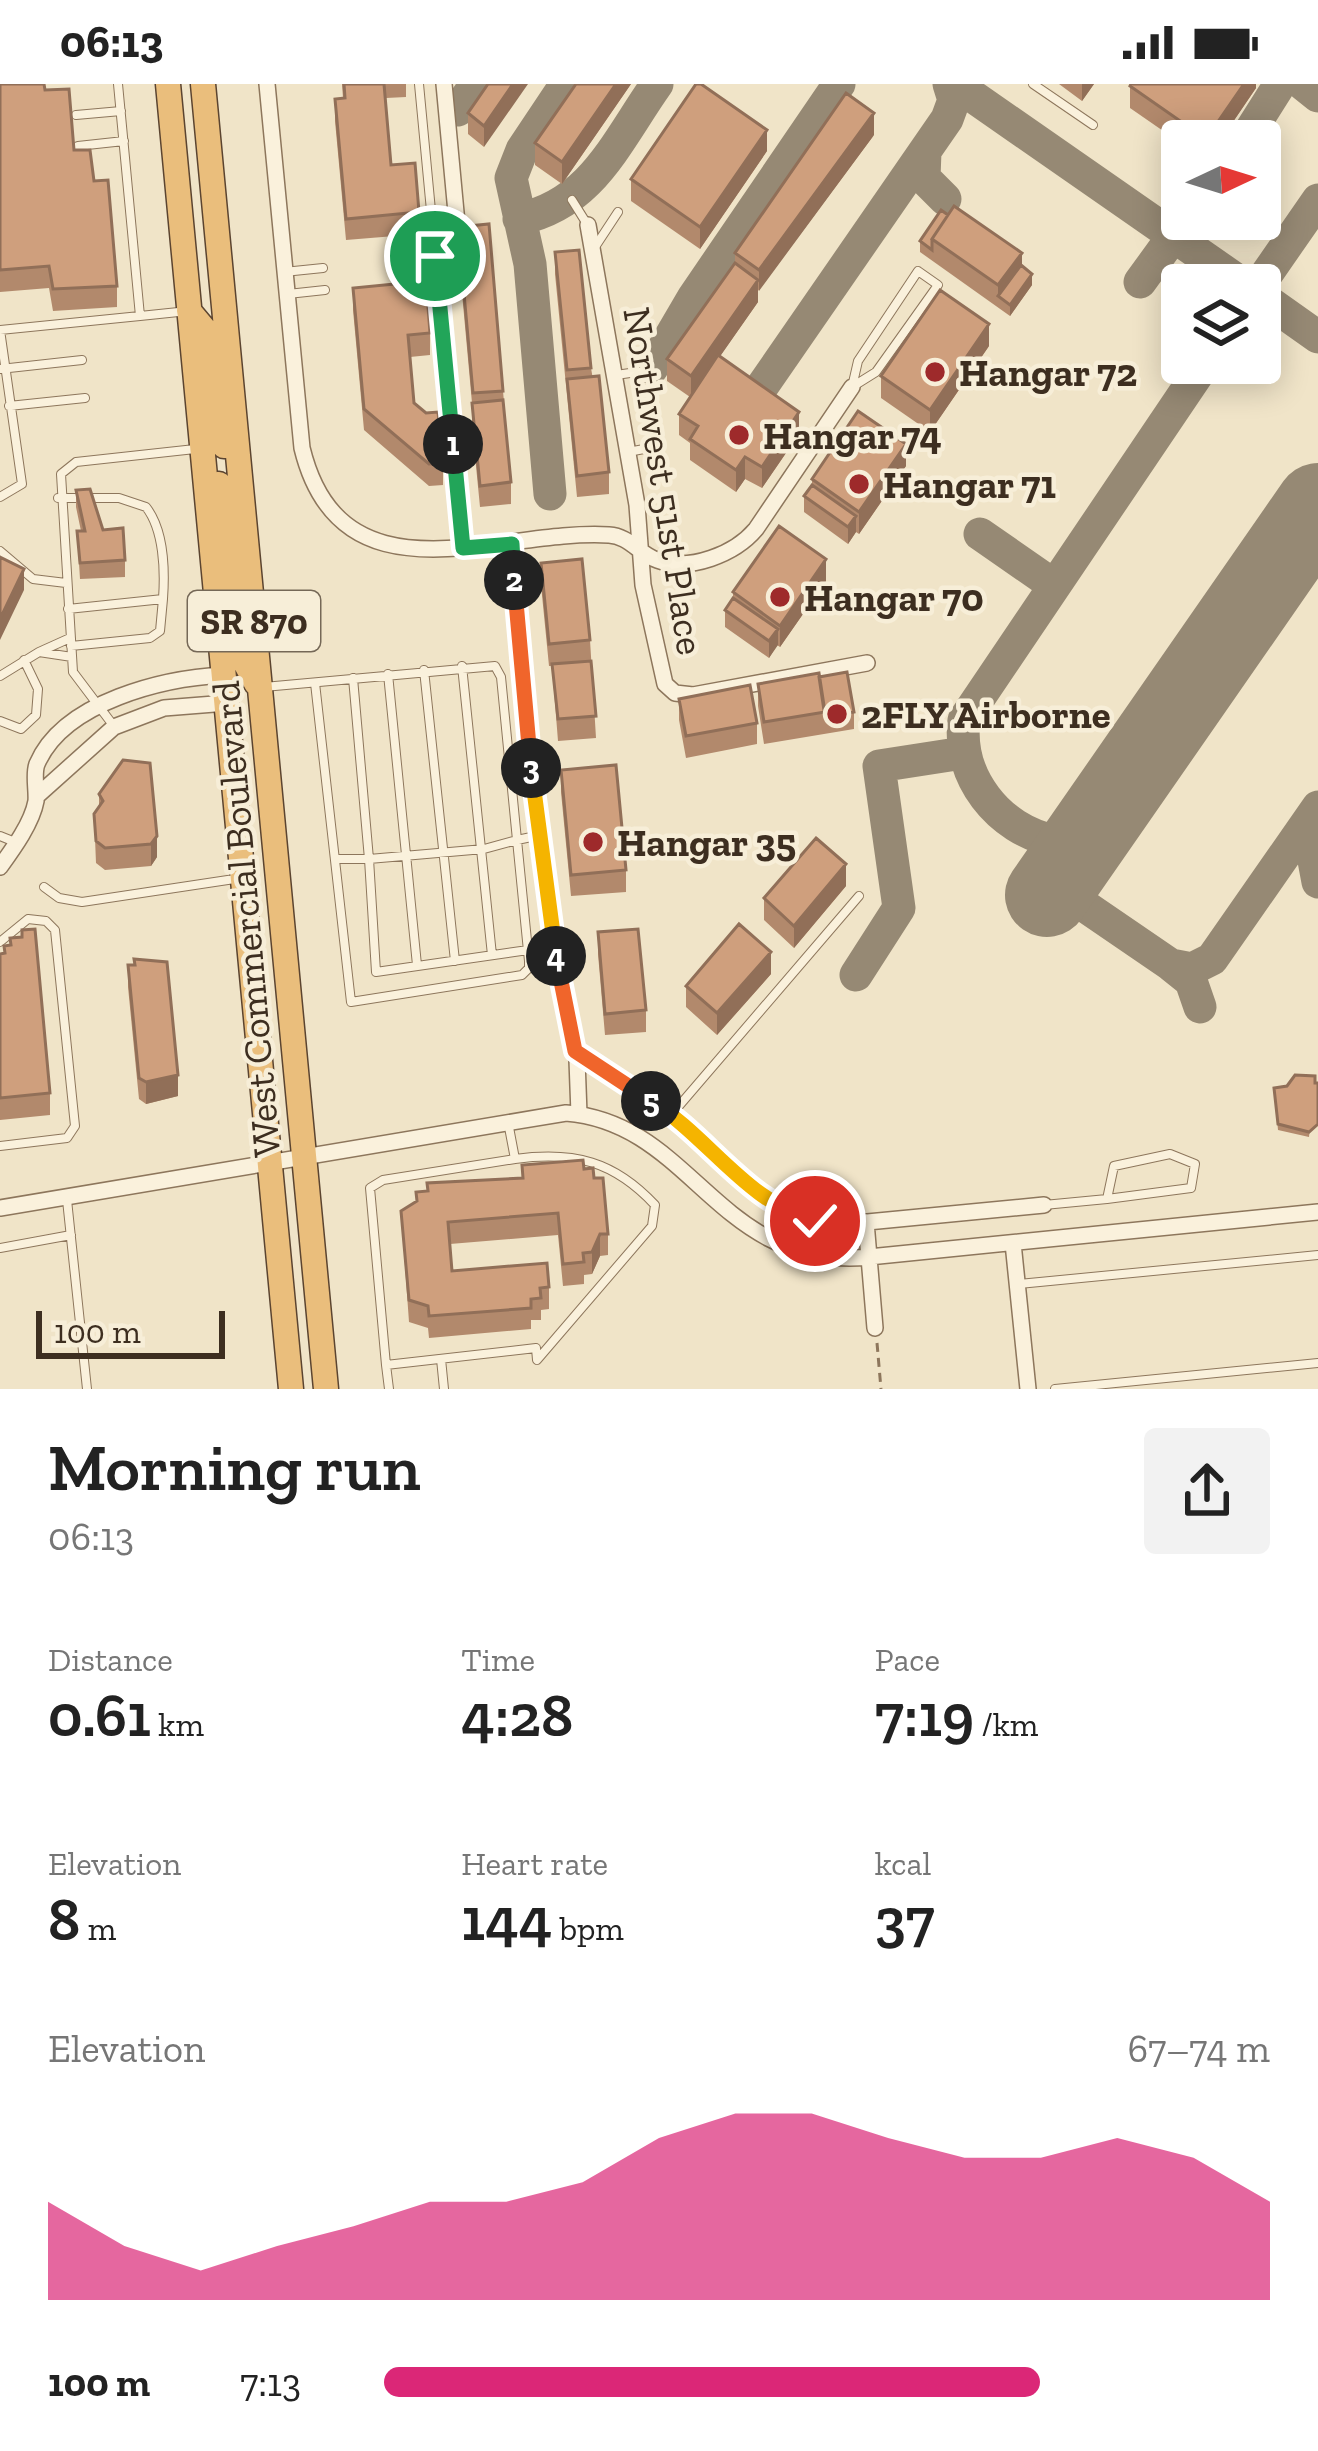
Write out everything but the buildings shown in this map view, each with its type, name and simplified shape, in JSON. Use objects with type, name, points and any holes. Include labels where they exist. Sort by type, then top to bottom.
[{"type":"highway","name":"West Commercial Boulevard","points":[[168,84],[291,1389]]},
{"type":"highway","name":"West Commercial Boulevard","points":[[203,84],[326,1389]]},
{"type":"highway","points":[[190,311],[210,337],[218,416],[243,499]]},
{"type":"highway","points":[[203,449],[226,510],[239,651],[260,687]]},
{"type":"highway","points":[[224,675],[245,714],[256,810],[278,880]]},
{"type":"street","points":[[267,84],[302,448],[327,501],[349,524],[377,540],[418,551],[610,535],[656,560],[686,563],[744,542],[852,387]]},
{"type":"street","points":[[444,84],[457,223]]},
{"type":"street","name":"Northwest 51st Place","points":[[588,225],[628,452],[657,663],[675,693],[700,694],[868,658]]},
{"type":"street","points":[[512,544],[538,836],[575,1051],[579,1114]]},
{"type":"street","points":[[37,796],[37,765],[99,706],[158,682],[224,675]]},
{"type":"street","points":[[2,862],[8,839],[37,796],[114,727],[164,708],[226,704]]},
{"type":"street","points":[[575,1051],[672,1114],[776,1207],[815,1221],[866,1222],[1044,1204]]},
{"type":"street","points":[[0,1208],[508,1120],[579,1114],[640,1138],[736,1220],[777,1246],[821,1258],[1318,1212]]},
{"type":"street","points":[[866,1222],[875,1328]]},
{"type":"street","points":[[1013,1243],[1028,1389]]},
{"type":"lane","points":[[118,84],[140,316]]},
{"type":"lane","points":[[419,84],[463,548]]},
{"type":"lane","points":[[1033,84],[1093,125]]},
{"type":"lane","points":[[76,115],[121,111]]},
{"type":"lane","points":[[79,146],[124,141]]},
{"type":"lane","points":[[572,200],[588,225]]},
{"type":"lane","points":[[592,251],[618,212]]},
{"type":"lane","points":[[284,272],[323,268]]},
{"type":"lane","points":[[918,271],[938,285],[876,372],[852,387],[858,361],[918,271]]},
{"type":"lane","points":[[286,295],[325,290]]},
{"type":"lane","points":[[0,497],[22,484],[0,330],[190,311]]},
{"type":"lane","points":[[2,368],[82,360]]},
{"type":"lane","points":[[614,375],[644,371]]},
{"type":"lane","points":[[9,406],[85,398]]},
{"type":"lane","points":[[628,452],[660,446]]},
{"type":"lane","points":[[114,727],[73,672],[58,498],[61,474],[76,462],[203,449]]},
{"type":"lane","points":[[0,676],[39,652],[150,638],[160,631],[163,599],[158,528],[146,508],[119,498],[58,498]]},
{"type":"lane","points":[[0,551],[33,579],[65,583]]},
{"type":"lane","points":[[68,609],[163,599]]},
{"type":"lane","points":[[39,652],[71,647]]},
{"type":"lane","points":[[0,721],[21,729],[36,716],[38,689],[24,661]]},
{"type":"lane","points":[[260,687],[462,666],[495,666],[501,677],[528,950],[529,968],[522,975],[354,1003],[315,682]]},
{"type":"lane","points":[[462,666],[492,955]]},
{"type":"lane","points":[[424,670],[454,961]]},
{"type":"lane","points":[[388,674],[417,966]]},
{"type":"lane","points":[[353,678],[376,972],[528,950]]},
{"type":"lane","points":[[334,860],[484,850],[538,836]]},
{"type":"lane","points":[[44,887],[59,898],[82,902],[243,878]]},
{"type":"lane","points":[[672,1114],[859,896]]},
{"type":"lane","points":[[0,942],[28,919],[46,921],[55,929],[75,1126],[67,1138],[0,1146]]},
{"type":"lane","points":[[508,1120],[514,1159]]},
{"type":"lane","points":[[1044,1204],[1107,1199],[1186,1191],[1196,1180],[1196,1164],[1174,1154],[1119,1164],[1108,1176],[1107,1199]]},
{"type":"lane","points":[[386,1365],[536,1348],[536,1360],[652,1226],[655,1205],[618,1171],[567,1155],[383,1180],[370,1188],[386,1365],[389,1389]]},
{"type":"lane","points":[[67,1196],[87,1389]]},
{"type":"lane","points":[[0,1248],[71,1235]]},
{"type":"lane","points":[[1018,1285],[1318,1255]]},
{"type":"lane","points":[[441,1359],[444,1389]]},
{"type":"lane","points":[[1055,1389],[1318,1363]]},
{"type":"path","points":[[875,1328],[881,1389]]},
{"type":"taxiway","points":[[458,110],[476,84]]},
{"type":"taxiway","points":[[550,494],[530,264],[511,178],[522,150],[566,84]]},
{"type":"taxiway","points":[[519,219],[566,200],[584,185],[657,84]]},
{"type":"taxiway","points":[[652,368],[693,298],[839,84]]},
{"type":"taxiway","points":[[752,401],[947,119],[954,100],[949,84]]},
{"type":"taxiway","points":[[955,84],[1214,264]]},
{"type":"taxiway","points":[[1257,120],[1280,84]]},
{"type":"taxiway","points":[[1303,84],[1318,96]]},
{"type":"taxiway","points":[[925,151],[924,178],[945,199]]},
{"type":"taxiway","points":[[1274,264],[1318,200]]},
{"type":"taxiway","points":[[1140,282],[1170,240]]},
{"type":"taxiway","points":[[1281,311],[1318,337]]},
{"type":"taxiway","points":[[1097,823],[1055,841],[1034,835],[999,813],[967,761],[964,720],[1191,384]]},
{"type":"taxiway","points":[[980,534],[1052,584]]},
{"type":"taxiway","points":[[856,975],[899,908],[879,766],[963,753]]},
{"type":"taxiway","points":[[1054,885],[1171,965],[1192,969],[1212,959],[1318,807]]},
{"type":"taxiway","points":[[1313,816],[1310,839],[1318,882]]},
{"type":"taxiway","points":[[1171,965],[1191,981],[1200,1007]]},
{"type":"runway","points":[[1047,895],[1318,505]]},
{"type":"place","name":"Hangar 72","points":[[935,372]]},
{"type":"place","name":"Hangar 74","points":[[739,435]]},
{"type":"place","name":"Hangar 71","points":[[859,484]]},
{"type":"place","name":"Hangar 70","points":[[780,597]]},
{"type":"place","name":"2FLY Airborne","points":[[837,714]]},
{"type":"place","name":"Hangar 35","points":[[593,842]]},
{"type":"route","points":[[435,256],[463,548],[512,544],[544,891],[575,1051],[672,1114],[759,1196],[815,1221]]}]
